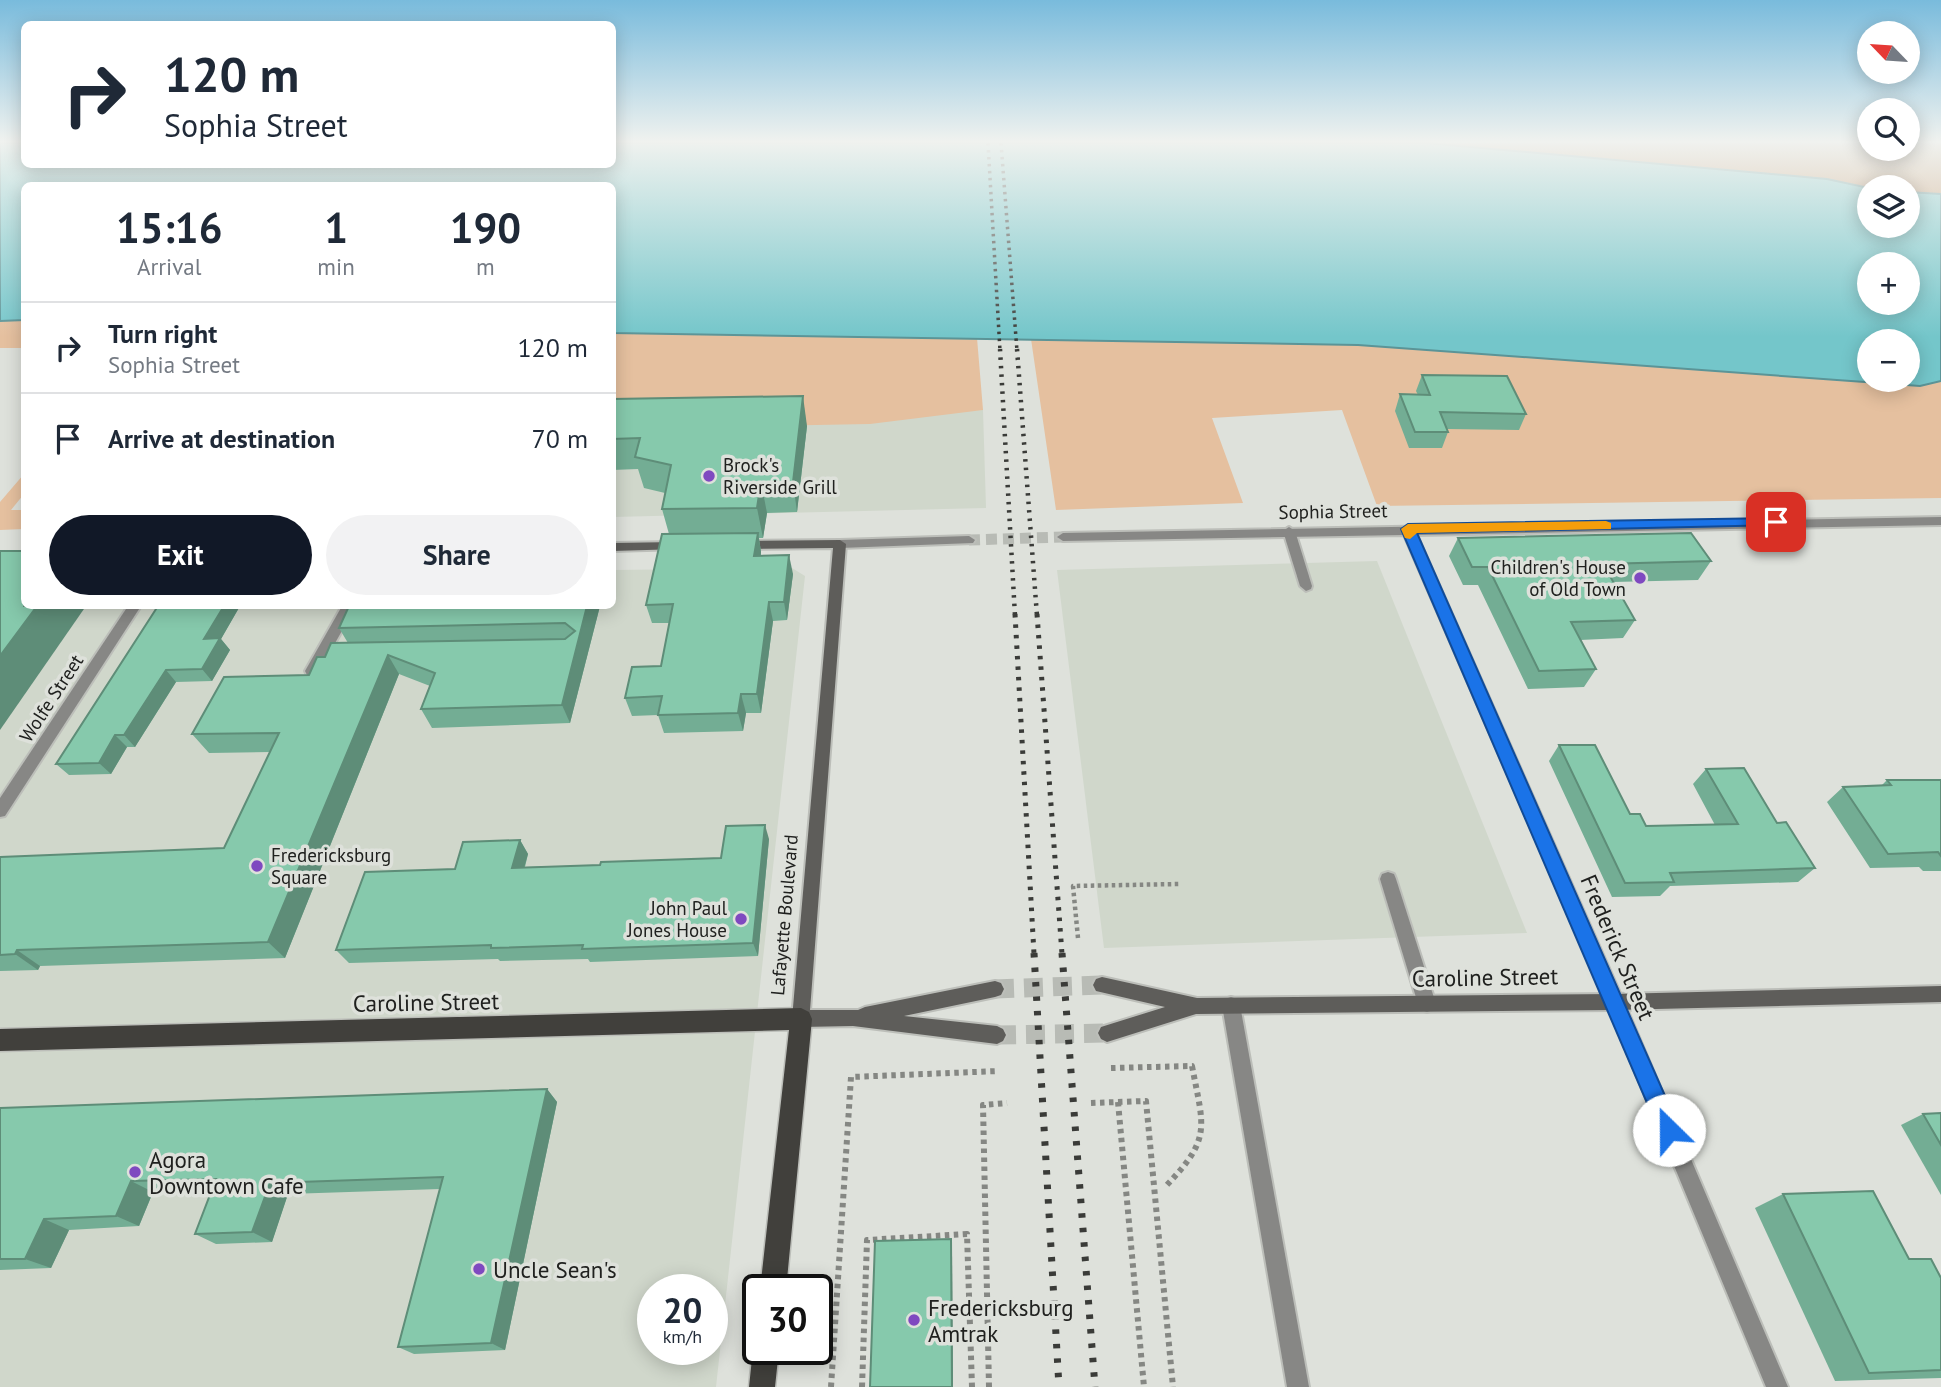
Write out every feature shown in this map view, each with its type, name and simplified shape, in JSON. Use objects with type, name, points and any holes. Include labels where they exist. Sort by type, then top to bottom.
[{"type":"main road","name":"Caroline Street","points":[[0,1040],[801,1019]]},
{"type":"main road","name":"Lafayette Boulevard","points":[[775,1274],[801,1019]]},
{"type":"main road","points":[[762,1387],[764,1365]]},
{"type":"street","name":"Sophia Street","points":[[1063,537],[1941,521]]},
{"type":"street","name":"Frederick Street","points":[[1408,529],[1615,1002],[1777,1387]]},
{"type":"street","points":[[1289,531],[1306,586]]},
{"type":"street","points":[[733,545],[970,540]]},
{"type":"street","name":"Lafayette Boulevard","points":[[801,1019],[840,544]]},
{"type":"street","points":[[616,547],[693,546]]},
{"type":"street","name":"Wolfe Street","points":[[0,811],[132,609]]},
{"type":"street","points":[[303,687],[328,655],[348,609]]},
{"type":"street","points":[[1388,879],[1427,1004]]},
{"type":"street","name":"Caroline Street","points":[[1102,985],[1197,1006],[1615,1002],[1941,994]]},
{"type":"street","name":"Caroline Street","points":[[853,1018],[995,989]]},
{"type":"street","points":[[1231,1005],[1298,1387]]},
{"type":"street","name":"Caroline Street","points":[[1107,1032],[1197,1006]]},
{"type":"street","name":"Caroline Street","points":[[801,1019],[853,1018],[997,1035]]},
{"type":"path","points":[[1078,938],[1073,886],[1180,884]]},
{"type":"path","points":[[1111,1068],[1192,1066],[1204,1129],[1188,1163],[1165,1187]]},
{"type":"path","points":[[831,1387],[851,1077],[999,1071]]},
{"type":"path","points":[[1091,1103],[1146,1101],[1173,1387]]},
{"type":"path","points":[[1118,1102],[1144,1387]]},
{"type":"path","points":[[989,1387],[982,1105],[1007,1103]]},
{"type":"path","points":[[862,1387],[867,1240],[967,1234],[972,1387]]},
{"type":"shaded area","points":[[21,320],[21,348],[0,348],[0,321]]},
{"type":"shaded area","points":[[616,333],[977,338],[983,410],[870,424],[616,429]]},
{"type":"shaded area","points":[[1031,339],[1358,345],[1857,381],[1857,392],[1920,392],[1920,386],[1941,381],[1941,498],[1377,506],[1342,410],[1212,418],[1243,503],[1056,510]]},
{"type":"shaded area","points":[[983,410],[986,508],[616,517],[616,424]]},
{"type":"shaded area","points":[[21,478],[21,498],[11,510],[21,510],[21,529],[0,530],[0,502]]},
{"type":"shaded area","points":[[1377,561],[1527,933],[1104,948],[1057,570]]},
{"type":"shaded area","points":[[792,568],[805,576],[728,1278],[728,1274],[637,1274],[637,1365],[718,1365],[716,1387],[0,1387],[0,579],[21,603],[21,609],[616,609],[616,570]]},
{"type":"water","points":[[0,208],[21,208],[21,320],[0,321]]},
{"type":"water","points":[[616,208],[1857,208],[1857,238],[1920,238],[1920,208],[1941,208],[1941,381],[1920,386],[1920,329],[1857,329],[1857,381],[1358,345],[616,333]]},
{"type":"building","points":[[1422,375],[1507,376],[1526,414],[1440,412],[1448,432],[1415,432],[1400,394],[1430,395]]},
{"type":"building","name":"Brock's Riverside Grill","points":[[803,396],[793,482],[761,482],[757,508],[662,509],[671,465],[635,457],[640,438],[616,439],[616,399]]},
{"type":"building","points":[[758,533],[754,556],[789,555],[784,602],[769,602],[757,694],[741,694],[738,713],[658,715],[662,696],[625,698],[632,667],[661,666],[673,604],[646,605],[662,534]]},
{"type":"building","points":[[1691,533],[1711,561],[1603,564],[1635,620],[1571,622],[1596,669],[1539,671],[1488,567],[1472,567],[1458,538]]},
{"type":"building","points":[[0,551],[21,551],[21,609],[35,609],[0,656]]},
{"type":"building","points":[[156,609],[222,609],[204,639],[220,638],[202,669],[166,670],[124,735],[115,735],[99,763],[56,764]]},
{"type":"building","points":[[348,609],[586,609],[562,705],[421,709],[435,673],[388,655],[268,942],[17,950],[15,954],[0,955],[0,857],[224,848],[279,733],[192,734],[224,677],[309,675],[317,657],[325,657],[331,643],[565,639],[575,631],[565,623],[339,628]]},
{"type":"building","points":[[1559,745],[1595,745],[1630,814],[1640,814],[1646,826],[1738,824],[1706,769],[1744,768],[1777,823],[1786,822],[1815,868],[1670,873],[1674,882],[1625,883]]},
{"type":"building","points":[[1887,780],[1941,780],[1941,856],[1938,852],[1888,854],[1843,787],[1891,785]]},
{"type":"building","points":[[765,825],[753,943],[582,949],[583,945],[491,948],[491,945],[336,950],[365,872],[455,869],[463,842],[520,840],[512,868],[600,865],[601,862],[721,858],[726,826]]},
{"type":"building","points":[[547,1089],[491,1343],[398,1347],[443,1177],[270,1183],[252,1232],[195,1234],[216,1179],[131,1181],[116,1216],[44,1219],[25,1259],[0,1259],[0,1108]]},
{"type":"building","points":[[1941,1113],[1941,1145],[1923,1114]]},
{"type":"building","points":[[1873,1191],[1909,1259],[1931,1259],[1941,1278],[1941,1370],[1869,1373],[1783,1194]]},
{"type":"building","name":"Fredericksburg Amtrak","points":[[951,1239],[952,1387],[870,1387],[875,1241]]},
{"type":"tunnel","points":[[969,540],[1063,537]]},
{"type":"tunnel","points":[[995,989],[1102,985]]},
{"type":"tunnel","points":[[997,1035],[1107,1033]]},
{"type":"railway","points":[[992,208],[1000,351]]},
{"type":"railway","points":[[1006,208],[1017,351]]},
{"type":"railway","points":[[1000,349],[1015,616]]},
{"type":"railway","points":[[1017,349],[1037,616]]},
{"type":"railway","points":[[1015,614],[1034,954]]},
{"type":"railway","points":[[1037,614],[1062,954]]},
{"type":"railway","points":[[1034,953],[1059,1387]]},
{"type":"railway","points":[[1062,953],[1095,1387]]},
{"type":"slow traffic","points":[[1410,535],[1408,529],[1606,526]]},
{"type":"place","name":"Brock's Riverside Grill","points":[[709,476]]},
{"type":"place","name":"Children's House of Old Town","points":[[1640,578]]},
{"type":"place","name":"Fredericksburg Square","points":[[257,866]]},
{"type":"place","name":"John Paul Jones House","points":[[741,919]]},
{"type":"place","name":"Agora Downtown Cafe","points":[[135,1172]]},
{"type":"place","name":"Uncle Sean's","points":[[479,1269]]},
{"type":"place","name":"Fredericksburg Amtrak","points":[[914,1320]]},
{"type":"route","points":[[1669,1130],[1408,529],[1776,522]]}]
